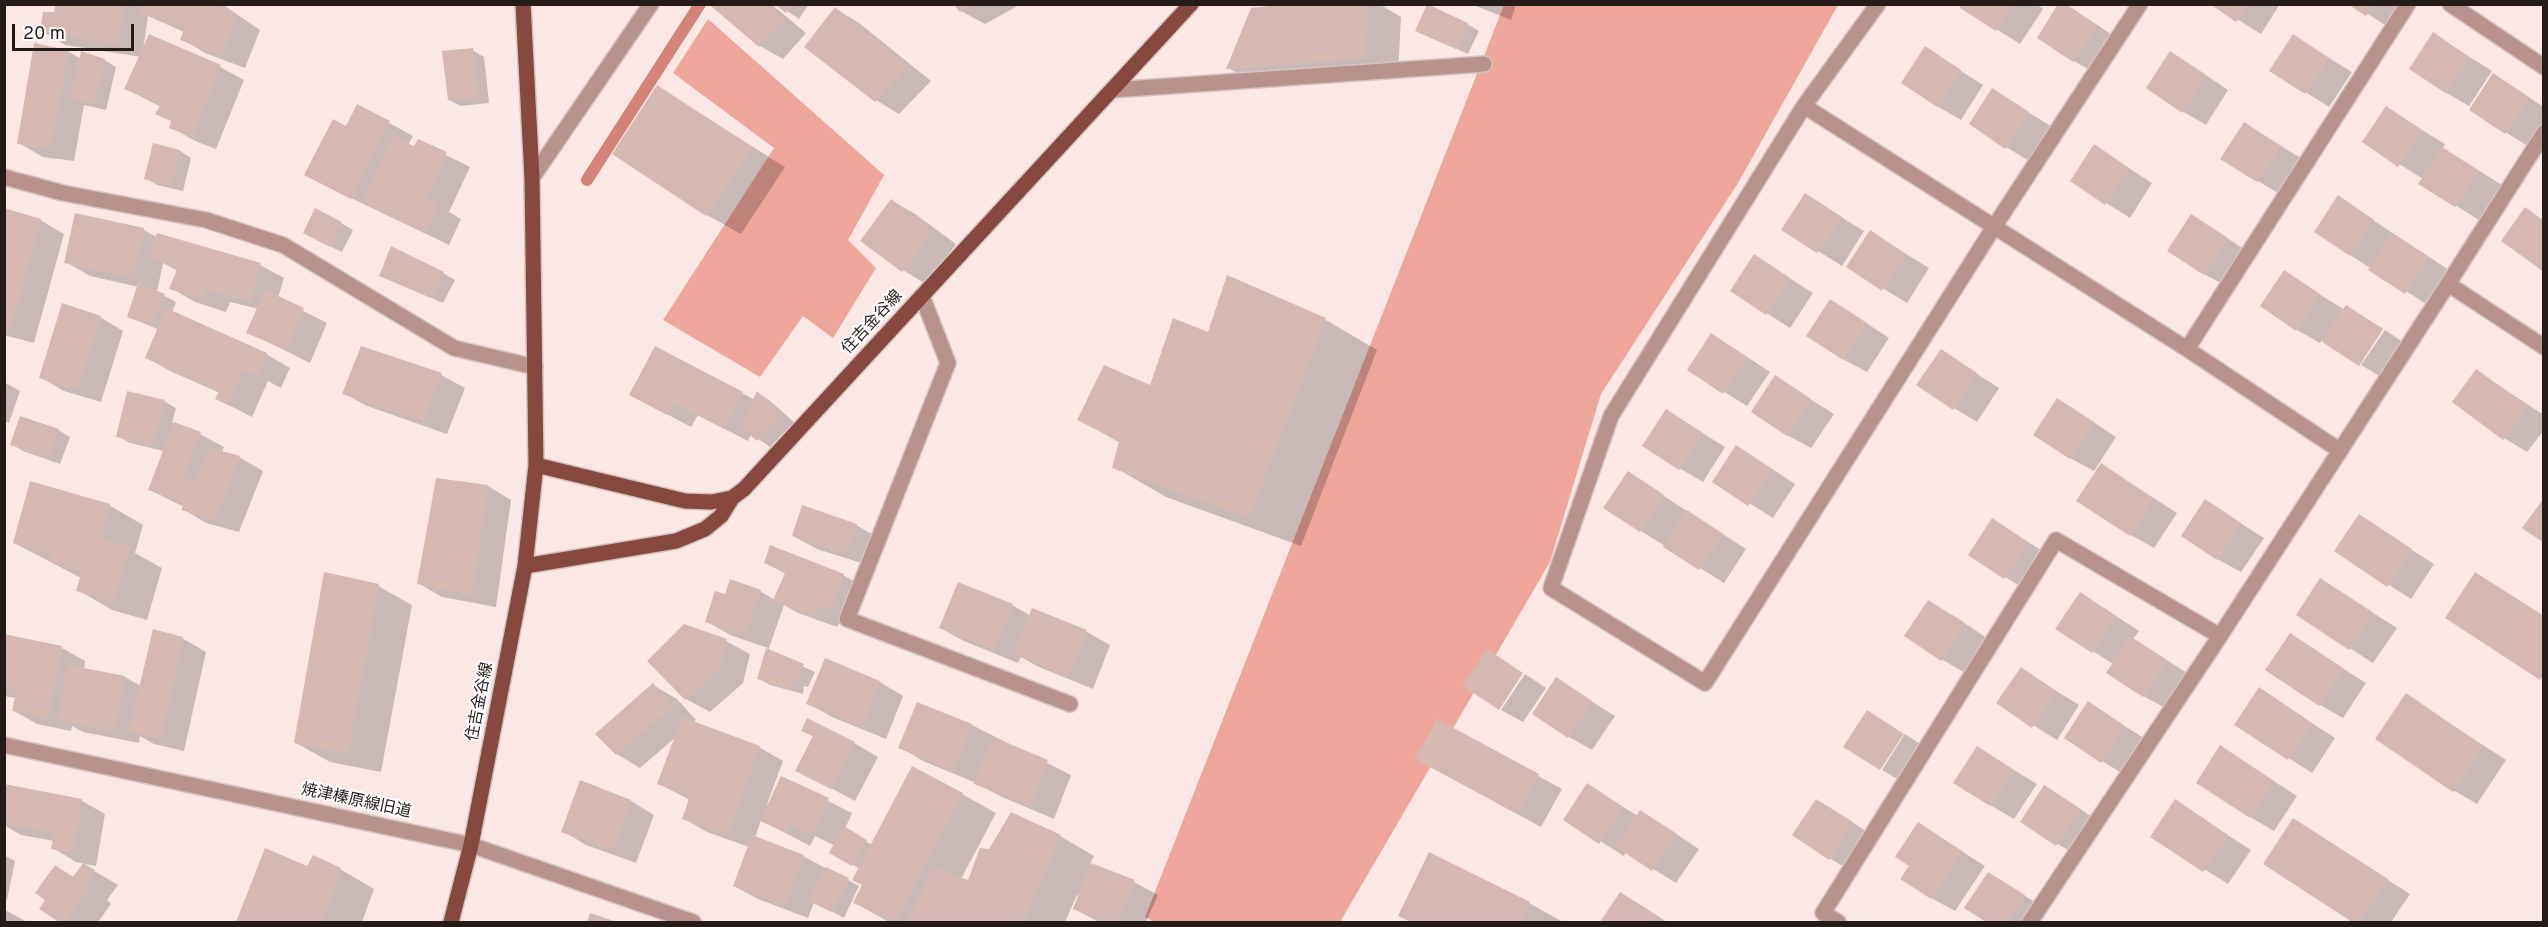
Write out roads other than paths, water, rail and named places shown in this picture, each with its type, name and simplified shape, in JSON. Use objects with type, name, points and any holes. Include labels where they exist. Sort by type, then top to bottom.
[{"type":"main road","name":"住吉金谷線","points":[[451,922],[471,845],[525,566],[536,465],[532,178],[524,4]]},
{"type":"main road","name":"住吉金谷線","points":[[525,566],[675,541],[705,529],[721,516],[732,498],[744,489],[1191,4]]},
{"type":"main road","points":[[536,465],[685,501],[711,502],[732,498]]},
{"type":"street","points":[[532,178],[651,4]]},
{"type":"street","points":[[1878,4],[1804,106],[1611,416],[1551,588],[1705,683],[1994,227],[2139,4]]},
{"type":"street","points":[[2187,349],[2408,4]]},
{"type":"street","points":[[2450,4],[2544,67]]},
{"type":"street","points":[[1112,90],[1484,64]]},
{"type":"street","points":[[1804,106],[2187,349],[2339,450]]},
{"type":"street","points":[[2030,922],[2220,636],[2544,133]]},
{"type":"street","points":[[4,177],[63,193],[206,220],[283,245],[454,348],[535,367]]},
{"type":"street","points":[[2448,284],[2544,347]]},
{"type":"street","points":[[922,296],[948,363],[847,619],[1070,704]]},
{"type":"street","points":[[1838,922],[1823,913],[2056,540],[2220,636]]},
{"type":"street","name":"焼津榛原線旧道","points":[[4,745],[471,845],[693,922]]},
{"type":"waterway","points":[[587,180],[700,4]]}]
